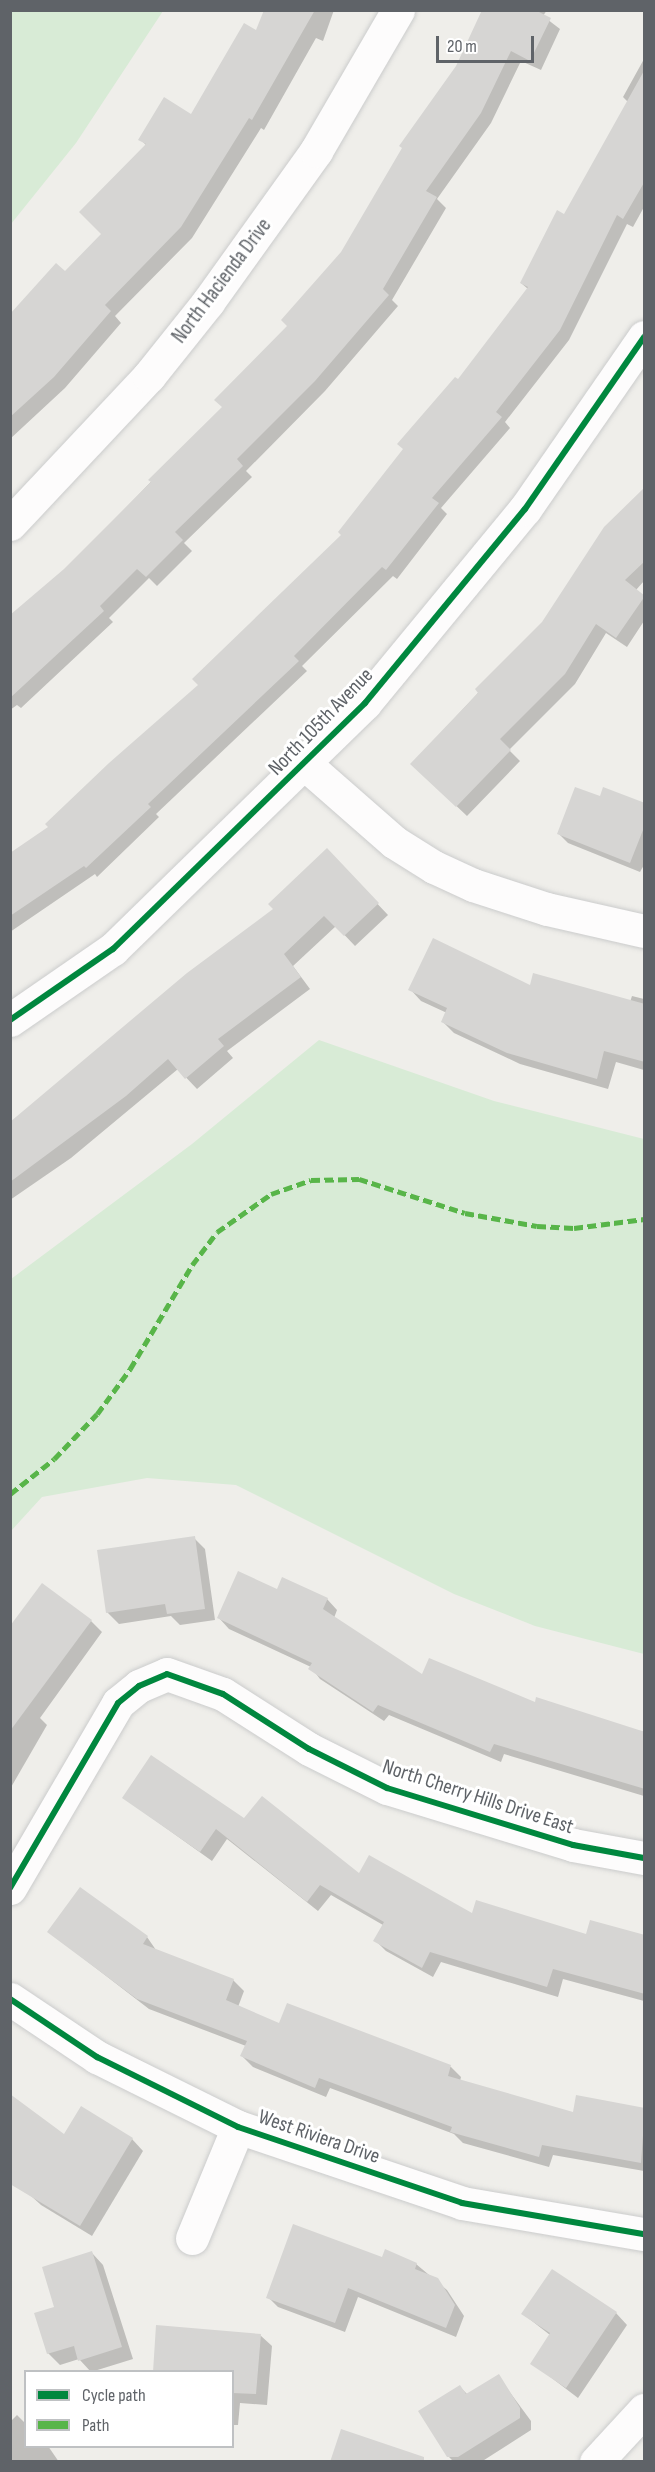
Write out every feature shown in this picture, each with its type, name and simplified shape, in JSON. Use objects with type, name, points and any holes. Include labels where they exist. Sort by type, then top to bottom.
[{"type":"street","name":"North Hacienda Drive","points":[[10,524],[149,376],[215,292],[316,151],[398,10]]},
{"type":"street","name":"North 105th Avenue","points":[[10,1020],[113,949],[305,764],[427,632],[518,517],[645,337]]},
{"type":"street","points":[[305,764],[394,842],[434,867],[473,885],[547,909],[645,931]]},
{"type":"street","name":"North Cherry Hills Drive East","points":[[10,1888],[118,1703],[139,1686],[167,1674],[223,1694],[309,1749],[387,1788],[573,1845],[645,1858]]},
{"type":"street","name":"West Riviera Drive","points":[[10,1999],[97,2057],[238,2127],[462,2203],[645,2234]]},
{"type":"street","name":"West Riviera Drive","points":[[192,2238],[238,2127]]},
{"type":"street","points":[[596,2462],[645,2410]]},
{"type":"green space","points":[[11,10],[163,11],[76,143],[11,224]]},
{"type":"green space","points":[[319,1040],[494,1101],[644,1139],[644,1654],[535,1626],[454,1594],[236,1485],[147,1478],[42,1497],[11,1531],[11,1279],[192,1144]]},
{"type":"building","points":[[264,10],[315,10],[252,120],[249,118],[181,227],[105,305],[111,311],[54,377],[10,417],[10,314],[56,263],[65,271],[101,234],[79,212],[146,144],[138,140],[164,97],[191,114],[244,23],[256,30]]},
{"type":"building","points":[[482,10],[535,10],[551,18],[530,61],[511,51],[481,113],[426,191],[437,197],[383,289],[389,295],[315,381],[237,459],[243,466],[175,532],[183,540],[146,577],[137,569],[100,606],[104,611],[10,698],[10,615],[64,569],[151,482],[148,480],[222,407],[214,400],[287,326],[281,320],[341,252],[402,148],[399,146],[456,66]]},
{"type":"building","points":[[645,69],[645,181],[623,219],[617,215],[560,330],[496,412],[502,417],[432,498],[439,503],[386,570],[382,567],[294,656],[299,661],[148,804],[151,807],[86,868],[84,866],[10,916],[10,853],[48,827],[45,824],[109,763],[198,685],[192,679],[341,535],[338,532],[403,449],[397,444],[455,377],[458,379],[528,287],[520,283],[557,210],[564,214]]},
{"type":"building","points":[[645,487],[645,561],[625,580],[645,596],[616,638],[596,624],[565,674],[500,739],[511,750],[456,807],[410,764],[478,693],[475,689],[542,622],[604,527]]},
{"type":"building","points":[[575,787],[600,796],[603,787],[645,803],[645,825],[630,863],[557,834]]},
{"type":"building","points":[[327,848],[379,903],[344,936],[324,916],[284,954],[301,977],[218,1039],[224,1046],[185,1079],[168,1059],[126,1096],[10,1182],[10,1122],[187,973],[273,909],[268,904]]},
{"type":"building","points":[[433,938],[530,985],[533,973],[645,1004],[645,1062],[604,1051],[597,1079],[507,1053],[441,1022],[447,1008],[408,990]]},
{"type":"building","points":[[195,1536],[205,1609],[167,1614],[165,1604],[106,1613],[97,1550]]},
{"type":"building","points":[[238,1571],[277,1589],[282,1577],[328,1598],[323,1609],[422,1674],[429,1658],[535,1702],[536,1697],[645,1732],[645,1789],[494,1744],[490,1752],[378,1705],[373,1712],[308,1669],[312,1663],[217,1618]]},
{"type":"building","points":[[42,1583],[92,1620],[10,1731],[10,1626]]},
{"type":"building","points":[[151,1755],[244,1818],[262,1796],[359,1873],[369,1855],[472,1913],[476,1900],[586,1934],[590,1920],[645,1935],[645,1994],[553,1969],[547,1987],[430,1952],[422,1968],[373,1941],[384,1922],[320,1885],[307,1902],[216,1829],[200,1852],[122,1798]]},
{"type":"building","points":[[80,1887],[148,1936],[143,1944],[234,1979],[226,2000],[279,2023],[287,2003],[451,2065],[448,2076],[573,2112],[576,2095],[645,2108],[641,2163],[542,2145],[539,2157],[450,2132],[452,2127],[319,2078],[315,2088],[240,2056],[247,2041],[137,1999],[47,1932]]},
{"type":"building","points":[[10,2094],[64,2134],[81,2106],[133,2138],[80,2226],[10,2184]]},
{"type":"building","points":[[293,2224],[382,2257],[385,2249],[417,2263],[415,2269],[438,2278],[455,2305],[446,2328],[348,2288],[335,2323],[266,2298]]},
{"type":"building","points":[[92,2251],[122,2347],[78,2361],[74,2346],[47,2354],[34,2313],[54,2307],[42,2267]]},
{"type":"building","points":[[552,2269],[617,2312],[566,2388],[530,2364],[550,2333],[521,2314]]},
{"type":"building","points":[[156,2325],[261,2334],[256,2394],[234,2393],[234,2370],[153,2370]]},
{"type":"building","points":[[499,2374],[520,2408],[520,2418],[458,2457],[447,2457],[418,2411],[460,2385],[466,2394]]},
{"type":"building","points":[[341,2429],[424,2457],[424,2462],[330,2462]]},
{"type":"marked path","points":[[10,1494],[54,1459],[97,1414],[130,1369],[192,1265],[217,1232],[271,1194],[311,1180],[359,1179],[465,1213],[537,1226],[574,1228],[644,1219]]},
{"type":"cycle path","points":[[10,1020],[113,949],[365,703],[525,509],[644,337]]},
{"type":"cycle path","points":[[10,1888],[118,1703],[139,1686],[167,1674],[223,1694],[309,1749],[387,1788],[573,1845],[644,1858]]},
{"type":"cycle path","points":[[10,1999],[97,2057],[238,2127],[462,2203],[644,2234]]}]
